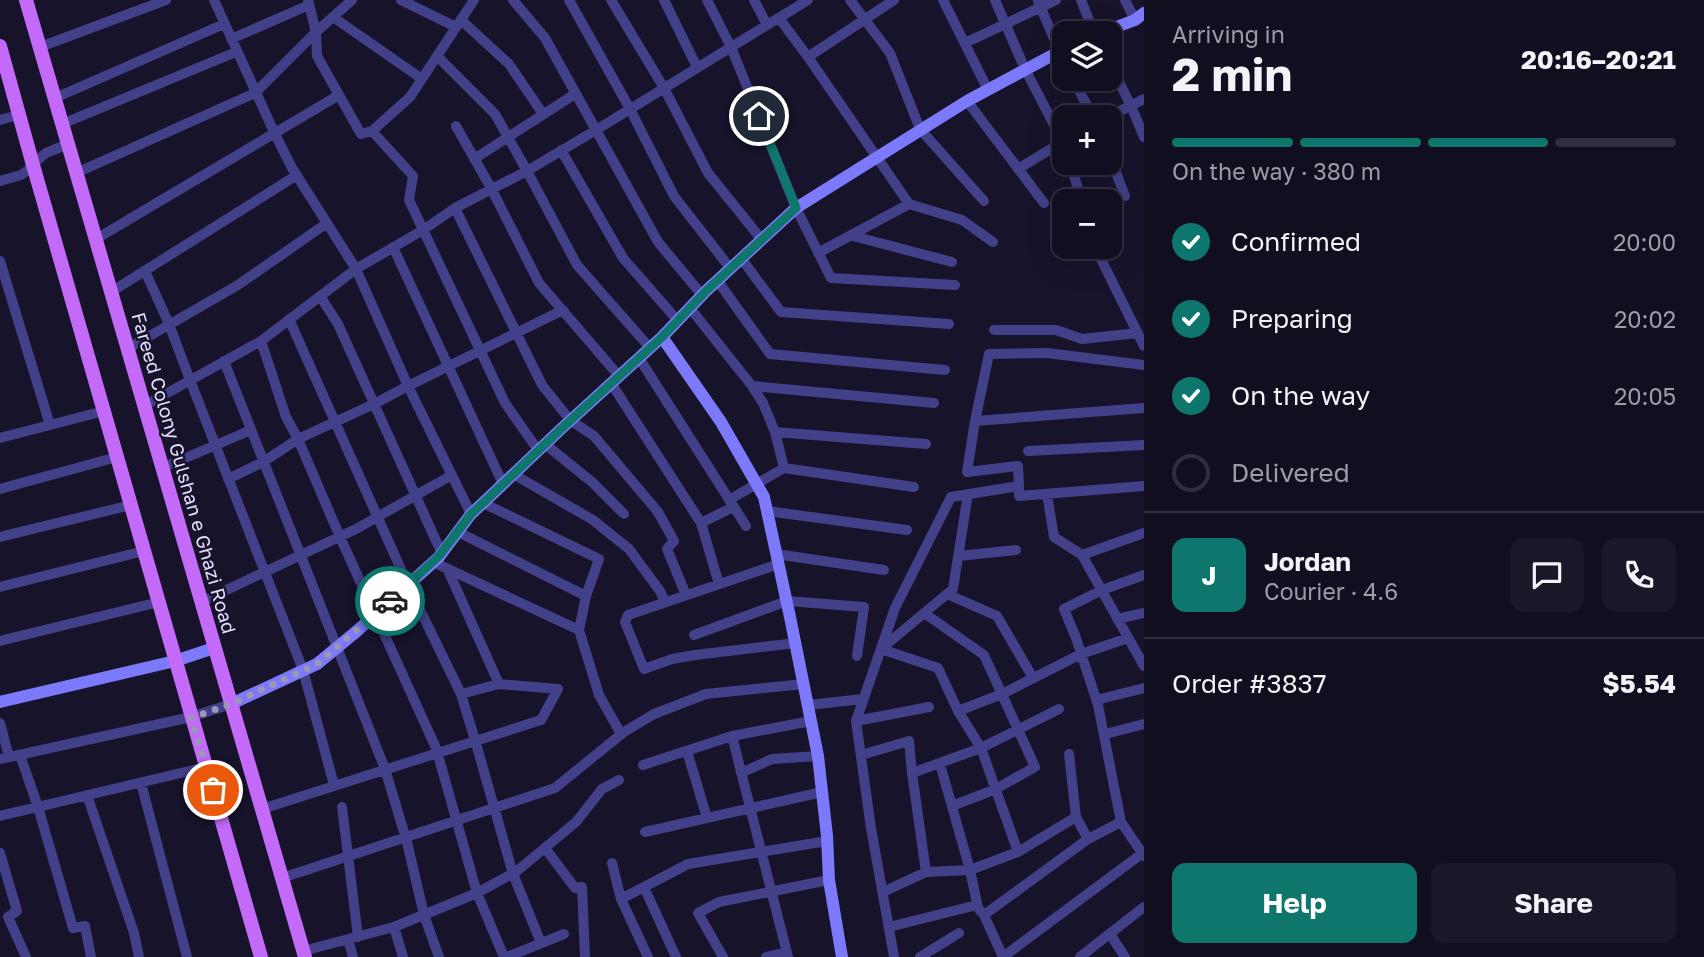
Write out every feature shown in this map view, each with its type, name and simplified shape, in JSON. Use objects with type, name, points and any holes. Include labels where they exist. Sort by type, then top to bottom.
[{"type":"main road","name":"Fareed Colony Gulshan e Ghazi Road","points":[[26,0],[304,954]]},
{"type":"main road","points":[[1122,24],[1139,17]]},
{"type":"main road","points":[[0,46],[3,70],[19,115],[259,957]]},
{"type":"main road","points":[[231,704],[317,664],[337,648],[437,558],[471,514],[796,208],[967,101],[1025,69],[1052,58]]},
{"type":"main road","points":[[662,337],[721,422],[764,497],[818,756],[830,880],[842,957]]},
{"type":"main road","points":[[0,702],[214,648]]},
{"type":"street","points":[[40,47],[166,0]]},
{"type":"street","points":[[214,0],[274,132],[297,175],[356,269],[408,386],[471,514]]},
{"type":"street","points":[[76,173],[255,93],[352,0]]},
{"type":"street","points":[[401,0],[459,23],[509,64],[543,114]]},
{"type":"street","points":[[231,39],[309,2],[316,32],[317,57],[361,134],[372,131],[410,97],[474,0]]},
{"type":"street","points":[[513,0],[545,38],[658,242],[702,295]]},
{"type":"street","points":[[569,0],[630,109],[674,196],[730,268]]},
{"type":"street","points":[[611,0],[664,88],[708,173],[762,240]]},
{"type":"street","points":[[664,0],[697,67]]},
{"type":"street","points":[[707,0],[731,47],[796,208],[831,278],[955,285]]},
{"type":"street","points":[[754,0],[767,25]]},
{"type":"street","points":[[850,0],[890,53],[920,129],[984,201]]},
{"type":"street","points":[[808,57],[894,0]]},
{"type":"street","points":[[944,0],[988,90]]},
{"type":"street","points":[[995,0],[1025,69],[1052,120]]},
{"type":"street","points":[[964,43],[1039,3],[1056,0]]},
{"type":"street","points":[[1081,0],[1089,21]]},
{"type":"street","points":[[1125,0],[1139,17]]},
{"type":"street","points":[[144,405],[261,341],[356,269],[455,208],[527,171],[596,130],[803,1]]},
{"type":"street","points":[[1039,3],[1052,32]]},
{"type":"street","points":[[333,16],[422,79]]},
{"type":"street","points":[[779,18],[909,204],[962,220],[993,242]]},
{"type":"street","points":[[55,98],[224,24]]},
{"type":"street","points":[[62,124],[236,52]]},
{"type":"street","points":[[437,56],[495,114],[577,265],[650,348]]},
{"type":"street","points":[[1122,88],[1144,137]]},
{"type":"street","points":[[474,159],[575,94]]},
{"type":"street","points":[[96,239],[339,95]]},
{"type":"street","points":[[1122,110],[1144,99]]},
{"type":"street","points":[[967,101],[1044,203]]},
{"type":"street","points":[[0,120],[19,115]]},
{"type":"street","points":[[456,126],[539,283],[615,379],[701,523],[719,584]]},
{"type":"street","points":[[372,131],[413,176],[409,200],[505,403],[541,447],[592,482],[624,514]]},
{"type":"street","points":[[0,181],[21,175],[47,153],[68,144]]},
{"type":"street","points":[[1018,169],[1052,149]]},
{"type":"street","points":[[561,150],[623,258],[678,321]]},
{"type":"street","points":[[111,292],[297,175]]},
{"type":"street","points":[[1117,175],[1125,196]]},
{"type":"street","points":[[818,253],[909,204]]},
{"type":"street","points":[[455,208],[542,385],[570,420],[594,436],[658,512],[674,541],[667,548],[686,595]]},
{"type":"street","points":[[127,348],[238,285],[327,223]]},
{"type":"street","points":[[853,236],[952,262]]},
{"type":"street","points":[[393,247],[503,484]]},
{"type":"street","points":[[741,258],[782,312],[949,324]]},
{"type":"street","points":[[1101,259],[1144,346]]},
{"type":"street","points":[[0,261],[50,425]]},
{"type":"street","points":[[145,271],[169,324],[303,670],[334,785]]},
{"type":"street","points":[[718,281],[770,354],[945,370]]},
{"type":"street","points":[[320,296],[338,324],[415,495],[437,558],[447,568],[579,630]]},
{"type":"street","points":[[690,308],[763,403],[775,432],[784,468]]},
{"type":"street","points":[[228,479],[263,462],[298,439],[563,310]]},
{"type":"street","points":[[289,319],[408,585],[461,694],[513,873],[541,943]]},
{"type":"street","points":[[994,330],[1056,330],[1082,339],[1138,333]]},
{"type":"street","points":[[261,341],[286,417],[437,752],[477,893],[505,957],[564,934]]},
{"type":"street","points":[[1144,365],[1047,353],[989,354],[967,471],[1018,466],[1019,496],[1144,486]]},
{"type":"street","points":[[639,358],[746,526]]},
{"type":"street","points":[[224,361],[385,769],[424,915],[439,957]]},
{"type":"street","points":[[752,386],[934,403]]},
{"type":"street","points":[[975,421],[1144,408]]},
{"type":"street","points":[[0,438],[104,411]]},
{"type":"street","points":[[162,468],[251,430]]},
{"type":"street","points":[[775,432],[926,444]]},
{"type":"street","points":[[1028,451],[1144,445]]},
{"type":"street","points":[[0,489],[117,457]]},
{"type":"street","points":[[701,523],[756,484],[784,468],[914,487]]},
{"type":"street","points":[[513,474],[593,520],[628,549],[660,591],[665,602]]},
{"type":"street","points":[[201,603],[340,537],[452,475]]},
{"type":"street","points":[[894,957],[856,721],[895,608],[951,497],[1019,486]]},
{"type":"street","points":[[881,649],[953,589],[968,494]]},
{"type":"street","points":[[1047,494],[1054,537],[1082,555],[1144,666]]},
{"type":"street","points":[[483,503],[599,559],[586,596],[579,630],[599,695],[621,734]]},
{"type":"street","points":[[0,537],[131,505]]},
{"type":"street","points":[[767,512],[907,530]]},
{"type":"street","points":[[458,532],[586,596]]},
{"type":"street","points":[[1082,555],[1144,533]]},
{"type":"street","points":[[958,556],[1016,550]]},
{"type":"street","points":[[0,587],[144,551]]},
{"type":"street","points":[[796,643],[695,655],[644,668],[625,622],[628,615],[719,584],[777,559],[884,570]]},
{"type":"street","points":[[447,568],[499,684]]},
{"type":"street","points":[[940,764],[970,870],[977,905],[1003,957],[1144,854],[1121,822],[1096,700],[1064,609],[1102,590],[1144,575]]},
{"type":"street","points":[[947,594],[998,616],[1033,678]]},
{"type":"street","points":[[694,635],[787,601],[864,607],[857,656]]},
{"type":"street","points":[[0,641],[159,602]]},
{"type":"street","points":[[924,613],[985,655],[1035,767],[996,789],[952,806]]},
{"type":"street","points":[[1117,619],[1144,613]]},
{"type":"street","points":[[958,710],[1002,694],[1081,654],[1128,638]]},
{"type":"street","points":[[881,649],[938,668],[958,710],[981,748],[1018,852]]},
{"type":"street","points":[[262,809],[541,720],[558,689],[499,684],[461,694]]},
{"type":"street","points":[[282,878],[555,788],[621,734],[654,714],[706,694],[803,684]]},
{"type":"street","points":[[1096,700],[1144,688]]},
{"type":"street","points":[[808,705],[863,699]]},
{"type":"street","points":[[10,757],[191,718],[231,704]]},
{"type":"street","points":[[856,721],[929,707]]},
{"type":"street","points":[[912,774],[981,748],[1059,709]]},
{"type":"street","points":[[643,765],[732,736],[811,721]]},
{"type":"street","points":[[0,723],[10,757],[38,807],[73,928],[85,926],[91,957]]},
{"type":"street","points":[[1105,734],[1144,724]]},
{"type":"street","points":[[732,736],[787,955],[766,957]]},
{"type":"street","points":[[860,755],[909,741],[926,872]]},
{"type":"street","points":[[687,751],[707,818]]},
{"type":"street","points":[[1069,754],[1076,817],[1088,839]]},
{"type":"street","points":[[741,772],[772,759],[818,756]]},
{"type":"street","points":[[0,816],[206,767]]},
{"type":"street","points":[[304,954],[394,927],[477,893],[513,873],[576,822],[602,789],[619,779]]},
{"type":"street","points":[[141,783],[187,957]]},
{"type":"street","points":[[645,832],[822,792]]},
{"type":"street","points":[[87,795],[134,933],[139,957]]},
{"type":"street","points":[[342,807],[349,855],[353,957]]},
{"type":"street","points":[[883,892],[926,872],[970,870],[1018,852],[1076,817]]},
{"type":"street","points":[[984,915],[1088,839],[1121,822]]},
{"type":"street","points":[[621,900],[688,864],[827,841]]},
{"type":"street","points":[[545,848],[575,888],[582,887],[585,957]]},
{"type":"street","points":[[0,853],[18,911],[8,917],[26,957]]},
{"type":"street","points":[[612,863],[621,900],[648,957]]},
{"type":"street","points":[[723,957],[698,913],[719,902],[830,880]]},
{"type":"street","points":[[644,887],[676,957]]},
{"type":"street","points":[[889,927],[977,905]]},
{"type":"street","points":[[1080,957],[1144,907]]},
{"type":"street","points":[[394,927],[403,957]]},
{"type":"street","points":[[920,957],[959,933]]},
{"type":"street","points":[[1110,934],[1125,957]]},
{"type":"way so far","points":[[213,790],[191,718],[231,704],[317,664],[390,601]]},
{"type":"route","points":[[390,601],[439,556],[471,514],[796,208],[759,116]]}]
